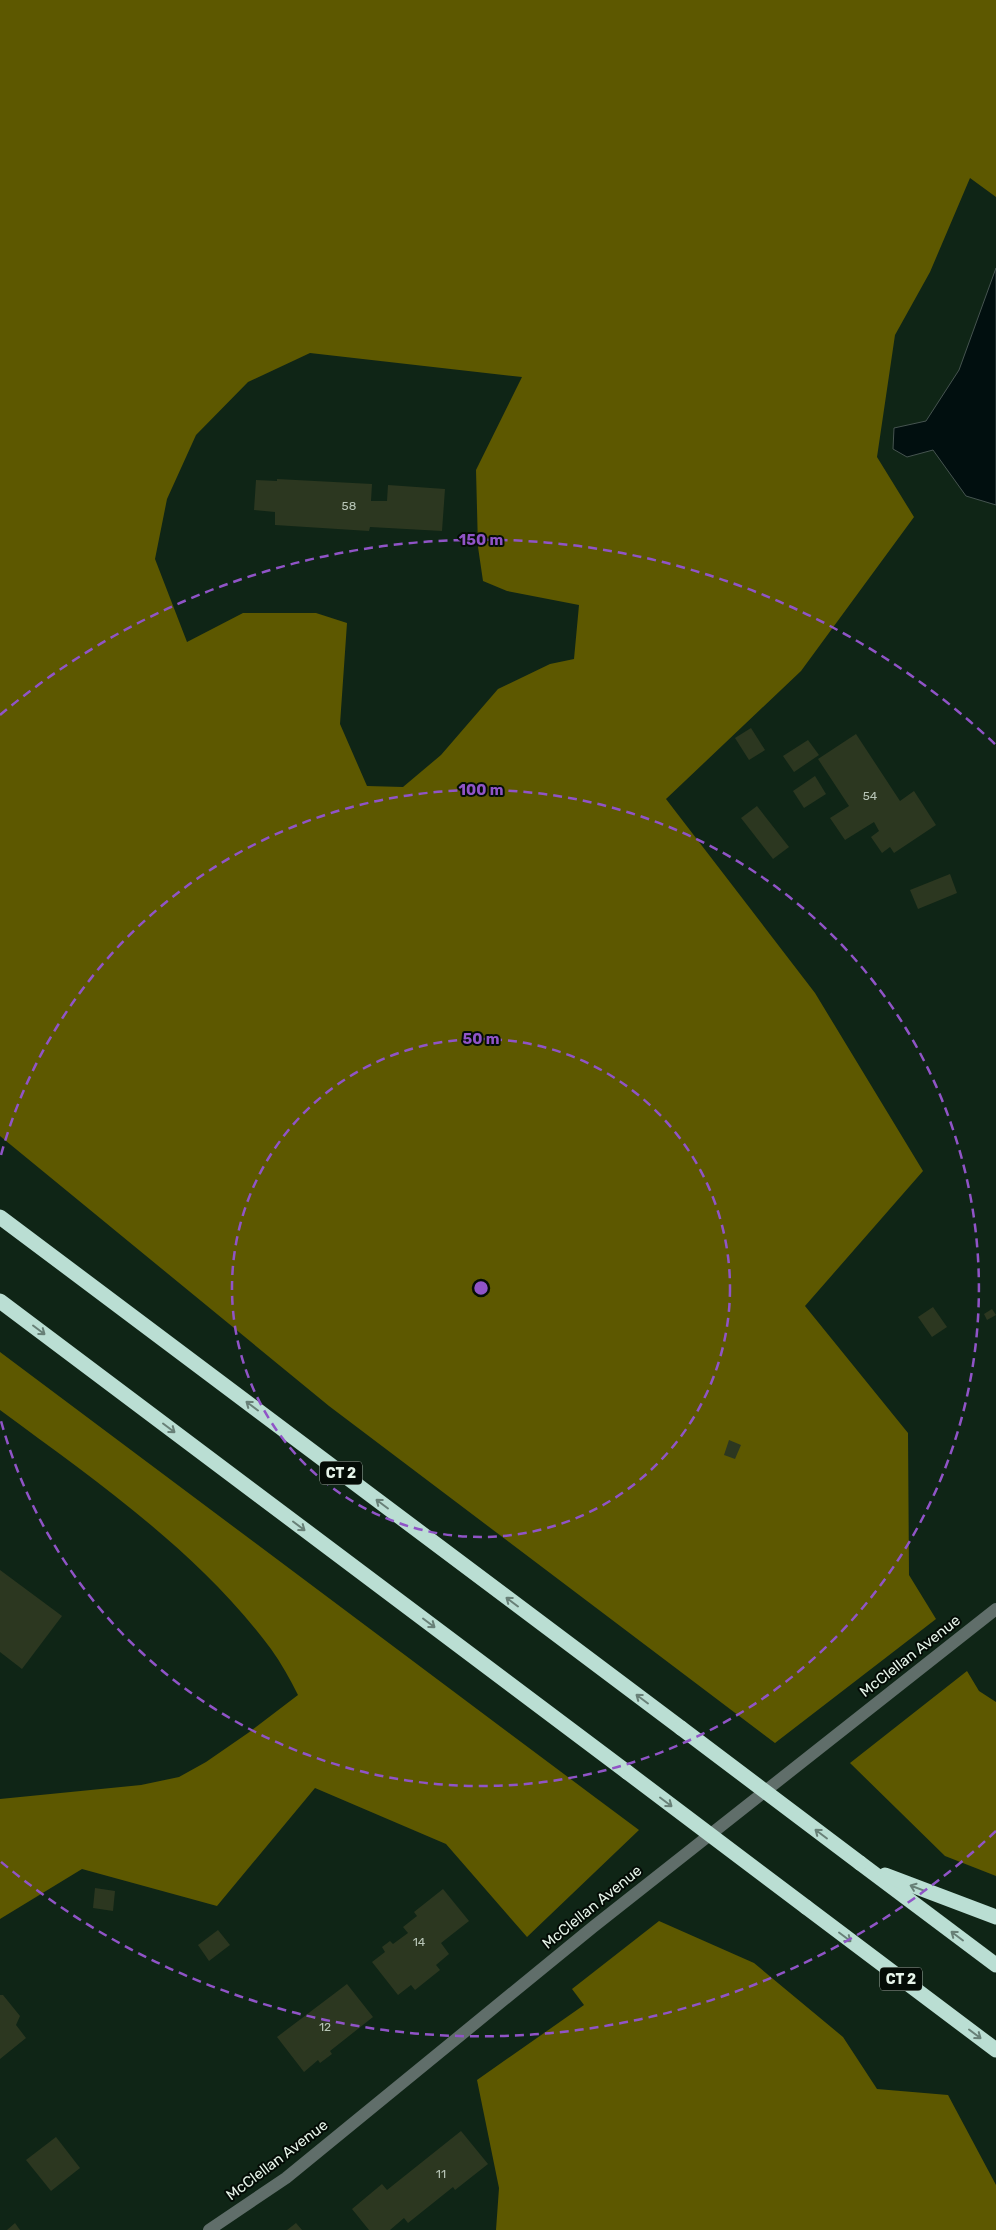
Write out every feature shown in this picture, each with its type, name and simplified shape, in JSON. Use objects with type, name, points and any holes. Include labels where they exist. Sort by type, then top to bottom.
[{"type":"highway","name":"CT 2","points":[[0,1217],[996,1965]]},
{"type":"highway","name":"CT 2","points":[[0,1301],[996,2050]]},
{"type":"highway","points":[[864,1866],[996,1917]]},
{"type":"street","name":"McClellan Avenue","points":[[209,2230],[286,2178],[593,1927],[996,1609]]},
{"type":"shaded area","points":[[0,0],[996,0],[996,197],[970,178],[930,272],[895,335],[877,457],[914,517],[801,671],[666,799],[815,993],[923,1171],[805,1306],[908,1433],[909,1575],[936,1619],[775,1743],[329,1406],[0,1136]],"holes":[[[310,353],[522,377],[476,470],[478,547],[483,581],[507,591],[579,605],[574,659],[550,664],[498,689],[441,755],[403,787],[367,786],[340,724],[347,623],[316,613],[243,613],[187,642],[155,559],[167,499],[196,435],[248,382]]]},
{"type":"shaded area","points":[[996,268],[996,505],[966,496],[933,450],[907,457],[893,449],[894,428],[926,421],[959,370]]},
{"type":"shaded area","points":[[0,1352],[639,1830],[527,1937],[446,1844],[315,1788],[217,1906],[82,1869],[0,1919],[0,1799],[141,1785],[179,1777],[206,1762],[298,1695],[271,1649],[211,1580],[144,1519],[0,1410]]},
{"type":"shaded area","points":[[967,1671],[979,1691],[996,1702],[996,1876],[945,1856],[850,1763]]},
{"type":"shaded area","points":[[659,1921],[754,1963],[843,2037],[877,2089],[948,2095],[996,2185],[996,2230],[496,2230],[499,2188],[477,2080],[584,2005],[572,1989]]},
{"type":"building","points":[[277,479],[372,484],[371,501],[387,501],[388,485],[445,489],[442,531],[370,527],[369,531],[275,525],[275,512],[254,510],[256,480],[277,481]]},
{"type":"building","points":[[751,728],[765,750],[749,760],[735,738]]},
{"type":"building","points":[[856,734],[900,801],[914,791],[936,825],[894,853],[890,847],[882,853],[871,837],[879,831],[874,822],[845,840],[830,818],[849,806],[818,759]]},
{"type":"building","points":[[808,740],[819,755],[794,772],[783,756]]},
{"type":"building","points":[[815,776],[826,794],[804,808],[793,791]]},
{"type":"building","points":[[757,806],[789,847],[773,859],[741,818]]},
{"type":"building","points":[[950,874],[957,893],[918,909],[910,890]]},
{"type":"building","points":[[933,1307],[947,1327],[932,1337],[918,1317]]},
{"type":"building","points":[[992,1309],[996,1315],[987,1320],[984,1314]]},
{"type":"building","points":[[729,1440],[741,1445],[735,1459],[724,1455]]},
{"type":"building","points":[[0,1570],[62,1616],[22,1669],[0,1652]]},
{"type":"building","points":[[95,1888],[115,1891],[113,1911],[93,1908]]},
{"type":"building","points":[[443,1889],[469,1921],[441,1943],[449,1954],[436,1965],[440,1970],[415,1990],[411,1985],[398,1995],[372,1962],[385,1952],[382,1947],[390,1941],[393,1944],[408,1933],[403,1927],[417,1916],[414,1912]]},
{"type":"building","points":[[218,1930],[230,1945],[209,1961],[198,1945]]},
{"type":"building","points":[[347,1984],[373,2017],[330,2051],[332,2054],[320,2063],[318,2060],[304,2072],[277,2037]]},
{"type":"building","points":[[0,1995],[3,1995],[20,2016],[16,2025],[26,2038],[0,2059]]},
{"type":"building","points":[[461,2131],[488,2164],[455,2190],[453,2187],[408,2223],[404,2218],[390,2230],[369,2230],[352,2209],[382,2184],[387,2190]]},
{"type":"building","points":[[56,2137],[80,2168],[51,2191],[26,2160]]},
{"type":"building","points":[[15,2223],[20,2230],[7,2230]]},
{"type":"building","points":[[296,2223],[302,2230],[287,2230]]}]
